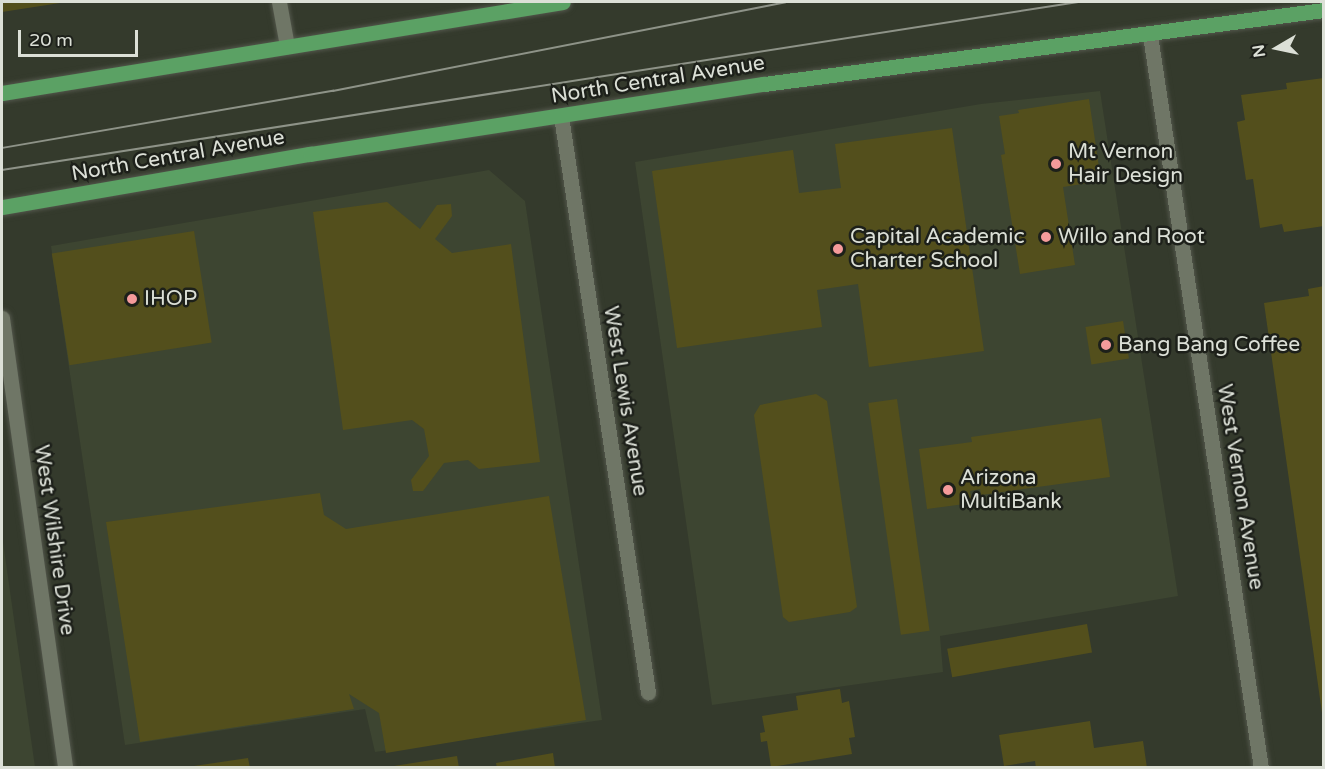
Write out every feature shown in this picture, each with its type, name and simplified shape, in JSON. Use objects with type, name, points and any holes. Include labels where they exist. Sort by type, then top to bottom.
[{"type":"main road","points":[[2,93],[563,2]]},
{"type":"main road","name":"North Central Avenue","points":[[2,207],[310,154],[764,84],[1000,52],[1150,35],[1323,10]]},
{"type":"street","points":[[279,2],[287,46]]},
{"type":"street","name":"West Vernon Avenue","points":[[1150,35],[1261,768]]},
{"type":"street","name":"West Lewis Avenue","points":[[561,116],[648,692]]},
{"type":"street","name":"West Wilshire Drive","points":[[2,318],[65,768]]},
{"type":"shaded area","points":[[1100,91],[1178,596],[940,636],[943,672],[712,705],[635,162],[981,104]]},
{"type":"shaded area","points":[[489,170],[525,201],[602,720],[375,752],[365,709],[125,745],[51,246]]},
{"type":"shaded area","points":[[2,535],[35,767],[2,767]]},
{"type":"building","points":[[2,2],[60,2],[60,3],[2,12]]},
{"type":"building","points":[[1324,78],[1324,226],[1284,232],[1282,224],[1260,228],[1253,179],[1246,180],[1237,122],[1245,120],[1241,95],[1287,89],[1286,83]]},
{"type":"building","points":[[1089,99],[1101,181],[1063,187],[1075,265],[1020,274],[1001,155],[1005,154],[999,116],[1019,113],[1018,110]]},
{"type":"building","points":[[952,128],[984,351],[869,367],[858,284],[817,290],[822,327],[677,348],[652,171],[793,150],[799,193],[841,188],[835,144]]},
{"type":"building","points":[[387,202],[420,229],[437,205],[451,204],[452,216],[435,239],[452,253],[511,244],[540,462],[479,469],[468,460],[444,463],[423,491],[413,491],[411,480],[429,456],[424,429],[412,420],[343,430],[313,212]]},
{"type":"building","name":"IHOP","points":[[194,231],[212,343],[69,365],[52,254]]},
{"type":"building","points":[[1324,286],[1324,713],[1322,713],[1264,303],[1309,296],[1308,289]]},
{"type":"building","points":[[1123,321],[1129,359],[1091,364],[1085,327]]},
{"type":"building","points":[[816,394],[827,401],[857,607],[850,612],[789,622],[783,617],[754,415],[760,405]]},
{"type":"building","points":[[897,399],[930,631],[901,635],[868,403]]},
{"type":"building","points":[[1101,418],[1110,477],[981,495],[980,489],[970,491],[972,503],[927,509],[919,449],[972,442],[971,437]]},
{"type":"building","points":[[320,493],[324,515],[346,529],[549,496],[586,720],[386,753],[379,713],[349,694],[354,709],[140,742],[106,522]]},
{"type":"building","points":[[1087,624],[1092,653],[952,677],[947,649]]},
{"type":"building","points":[[840,689],[842,703],[849,701],[855,737],[849,738],[852,754],[771,767],[767,741],[761,742],[760,733],[765,732],[762,716],[798,710],[796,696]]},
{"type":"building","points":[[1090,721],[1094,748],[1143,741],[1147,768],[1036,768],[1035,761],[1004,766],[999,735]]},
{"type":"building","points":[[553,753],[555,768],[497,768],[496,763]]},
{"type":"building","points":[[457,756],[459,768],[394,768],[394,766]]},
{"type":"building","points":[[248,758],[250,768],[194,768],[194,766]]},
{"type":"tram line","points":[[2,148],[333,91],[785,2]]},
{"type":"tram line","points":[[2,170],[1078,2]]},
{"type":"place","name":"Mt Vernon Hair Design","points":[[1056,164]]},
{"type":"place","name":"Willo and Root","points":[[1046,237]]},
{"type":"place","name":"Capital Academic Charter School","points":[[838,249]]},
{"type":"place","name":"IHOP","points":[[132,299]]},
{"type":"place","name":"Bang Bang Coffee","points":[[1106,345]]},
{"type":"place","name":"Arizona MultiBank","points":[[948,490]]}]
